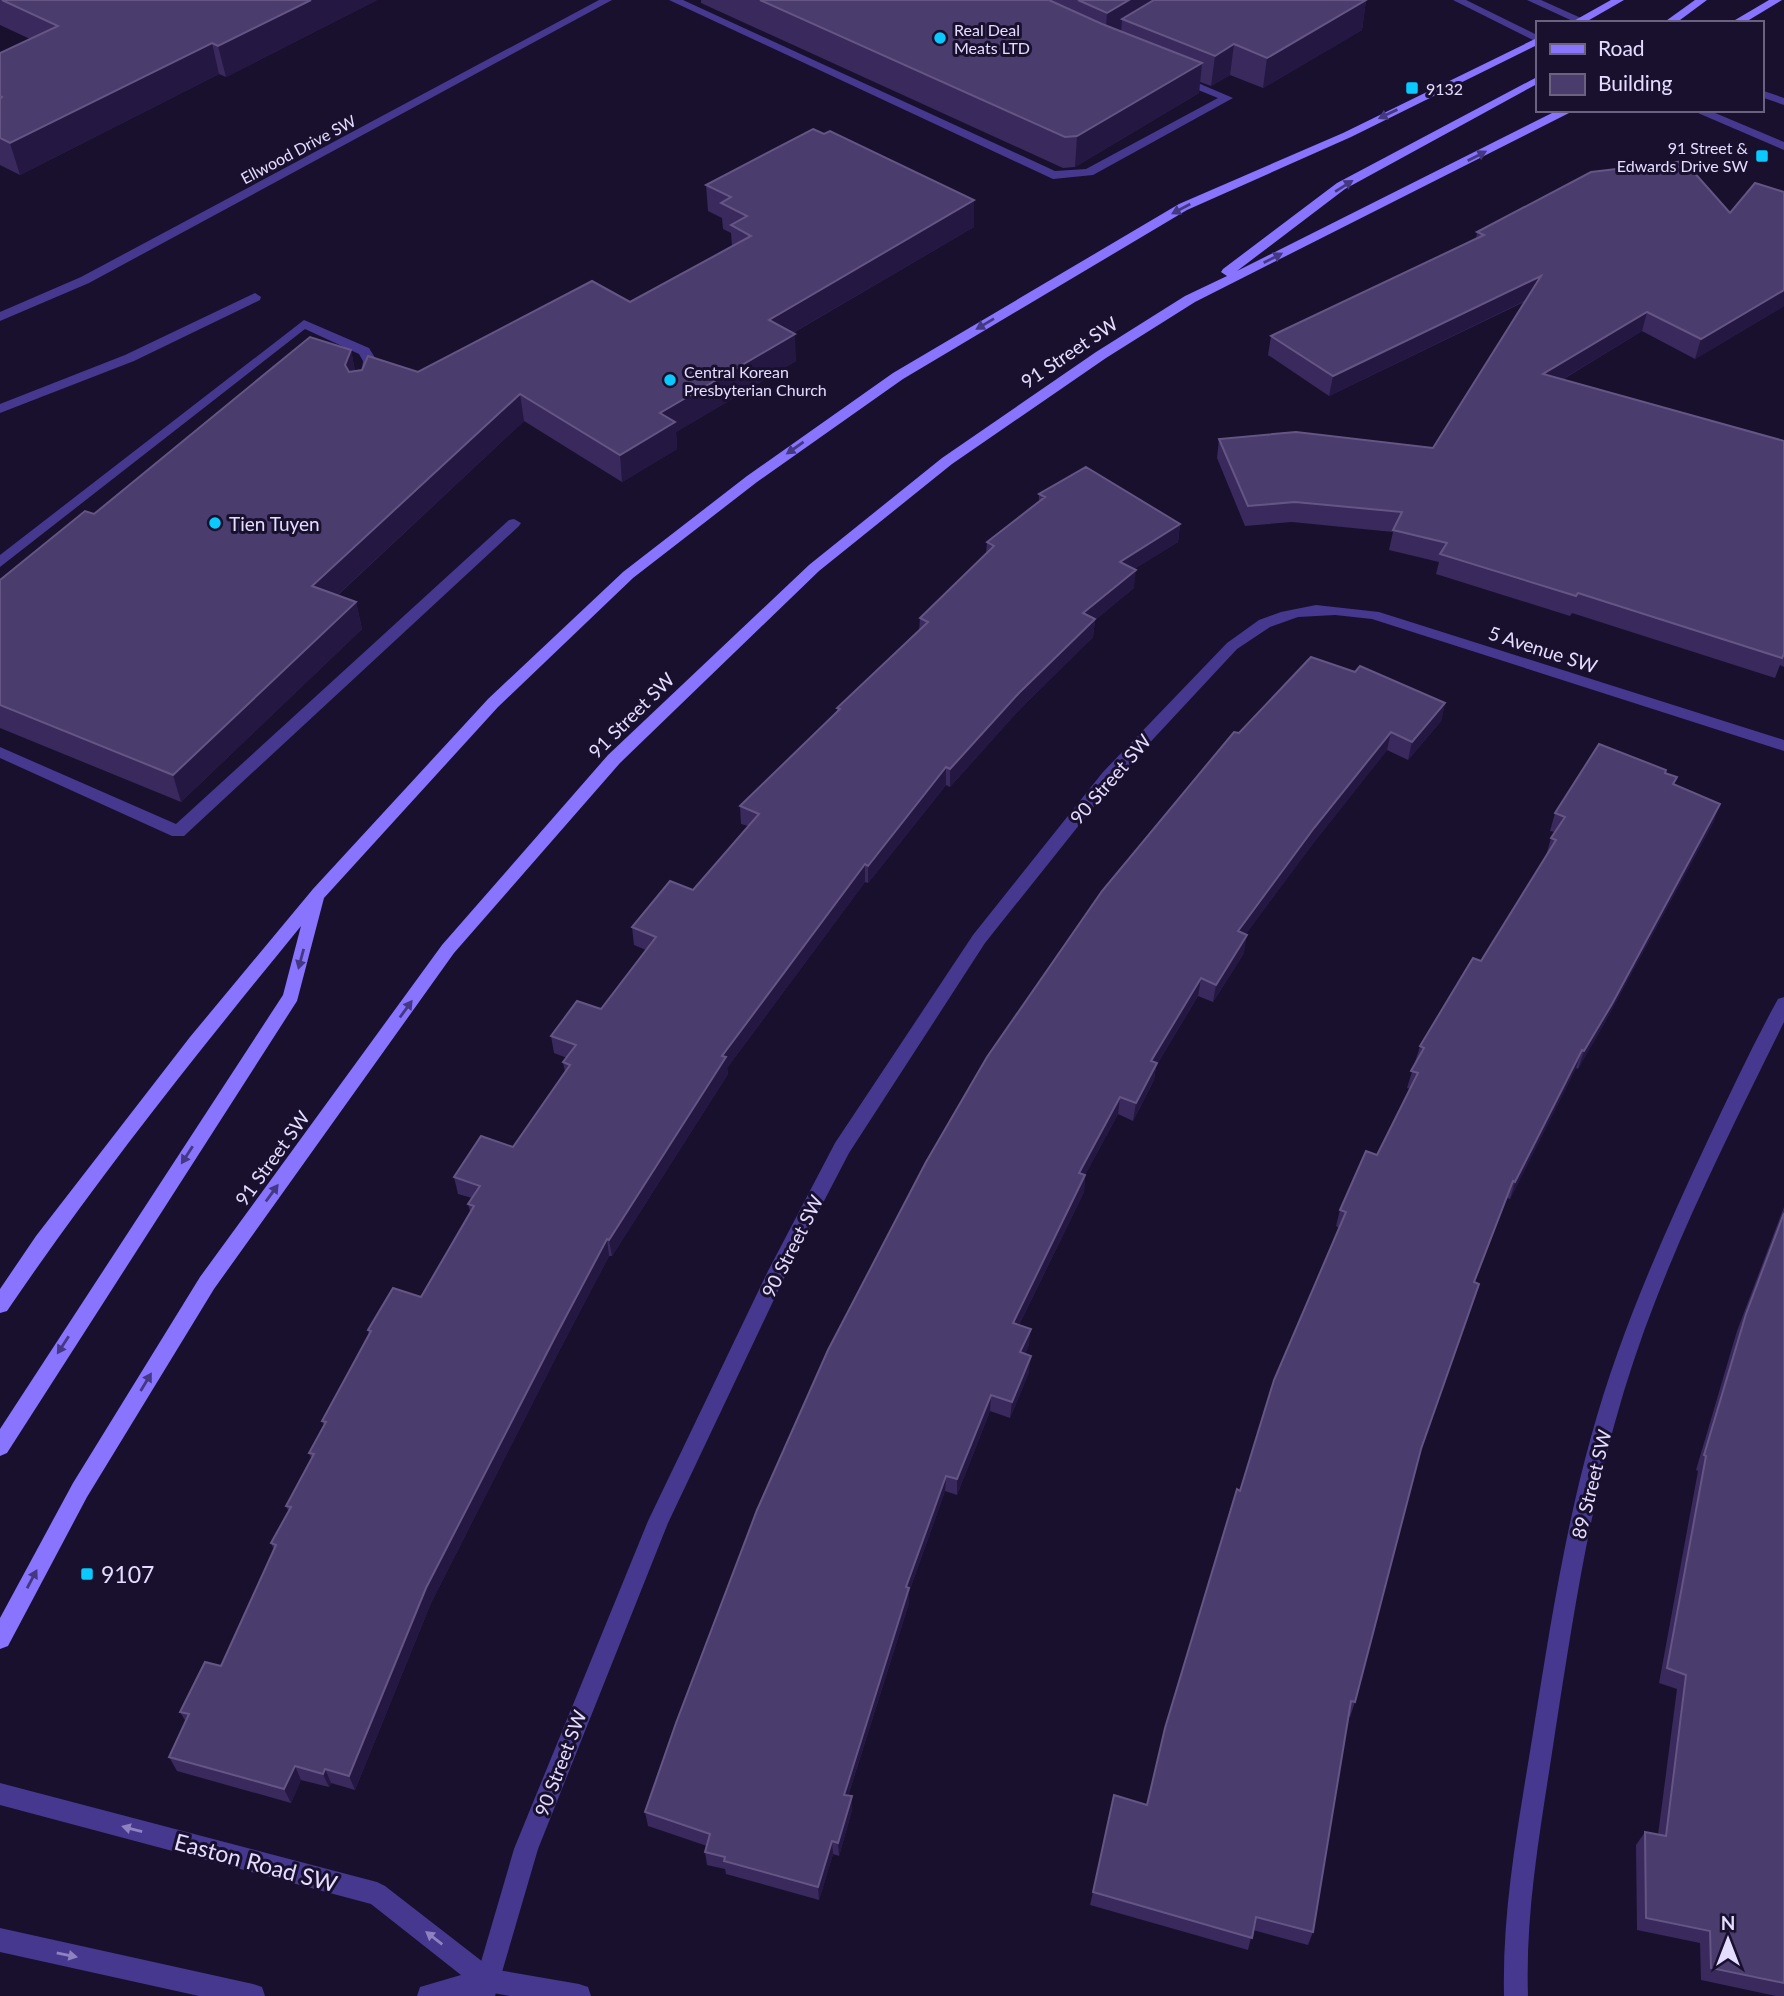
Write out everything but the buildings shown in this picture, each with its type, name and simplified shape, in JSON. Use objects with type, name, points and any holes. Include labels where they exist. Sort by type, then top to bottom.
[{"type":"main road","points":[[1583,21],[1619,0]]},
{"type":"main road","points":[[1671,21],[1702,0]]},
{"type":"main road","points":[[1739,21],[1777,0]]},
{"type":"main road","points":[[0,1305],[43,1242],[196,1042],[319,894],[493,703],[628,575],[752,478],[876,391],[1183,207],[1347,135],[1536,40]]},
{"type":"main road","points":[[1190,299],[1341,186],[1536,81]]},
{"type":"main road","name":"91 Street SW","points":[[0,1639],[80,1490],[207,1283],[448,950],[614,759],[814,569],[937,469],[1101,355],[1190,299],[1563,112]]},
{"type":"main road","points":[[0,1447],[291,996],[319,894]]},
{"type":"street","name":"Ellwood Drive SW","points":[[0,317],[85,280],[607,0]]},
{"type":"street","points":[[674,0],[1053,174],[1089,172],[1227,98],[1166,74]]},
{"type":"street","points":[[1458,0],[1536,39]]},
{"type":"street","points":[[1532,0],[1579,21]]},
{"type":"street","points":[[1763,94],[1784,102]]},
{"type":"street","points":[[1702,112],[1784,146]]},
{"type":"street","points":[[0,409],[89,377],[168,343],[255,297]]},
{"type":"street","points":[[0,562],[304,324],[364,351],[370,361],[368,380],[360,393]]},
{"type":"street","points":[[0,752],[178,832],[514,523]]},
{"type":"street","name":"5 Avenue SW","points":[[1287,612],[1324,608],[1374,615],[1784,746]]},
{"type":"street","name":"90 Street SW","points":[[485,1988],[526,1849],[658,1521],[778,1271],[842,1148],[979,939],[1109,776],[1232,646],[1249,631],[1287,612]]},
{"type":"street","name":"89 Street SW","points":[[1516,1996],[1517,1905],[1567,1588],[1593,1468],[1630,1342],[1699,1176],[1784,1004]]},
{"type":"street","name":"Easton Road SW","points":[[0,1794],[377,1894],[485,1988]]},
{"type":"street","points":[[0,1940],[253,1996]]},
{"type":"street","name":"Easton Road SW","points":[[429,1996],[485,1988],[579,1996]]},
{"type":"place","name":"Real Deal Meats LTD","points":[[940,38]]},
{"type":"place","name":"9132","points":[[1412,88]]},
{"type":"place","name":"91 Street & Edwards Drive SW","points":[[1762,156]]},
{"type":"place","name":"Central Korean Presbyterian Church","points":[[670,380]]},
{"type":"place","name":"Tien Tuyen","points":[[215,523]]},
{"type":"place","name":"9107","points":[[87,1574]]}]
